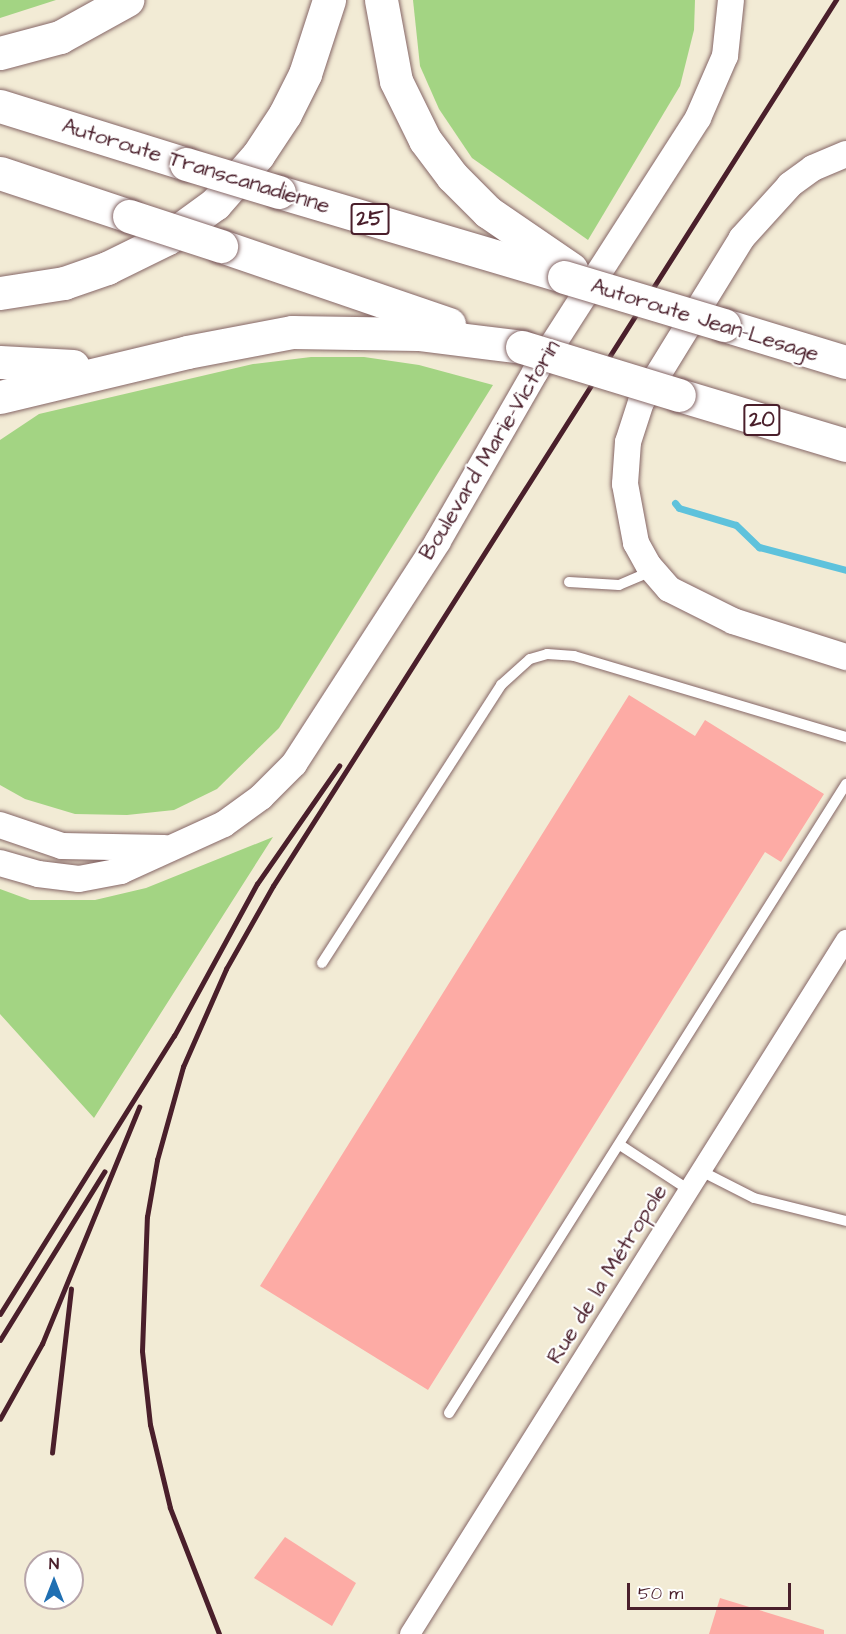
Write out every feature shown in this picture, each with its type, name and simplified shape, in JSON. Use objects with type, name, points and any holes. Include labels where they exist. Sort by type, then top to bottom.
[{"type":"highway","points":[[0,53],[60,37],[128,0]]},
{"type":"highway","points":[[0,293],[40,289],[107,268],[168,238],[215,204],[258,155],[285,114],[305,74],[329,0]]},
{"type":"highway","points":[[381,0],[396,81],[425,141],[452,176],[488,212],[568,273]]},
{"type":"highway","name":"Autoroute Transcanadienne","points":[[0,106],[279,192],[568,273]]},
{"type":"highway","points":[[0,173],[522,347]]},
{"type":"highway","name":"Autoroute Jean-Lesage","points":[[568,273],[600,288],[846,362]]},
{"type":"highway","points":[[6,398],[158,359],[263,337],[315,331],[418,334],[522,347]]},
{"type":"highway","name":"20","points":[[522,347],[846,445]]},
{"type":"highway","points":[[0,362],[82,367],[158,359]]},
{"type":"street","name":"Boulevard Marie-Victorin","points":[[0,863],[48,876],[93,880],[176,848],[210,832],[256,801],[294,764],[317,732],[438,541],[535,372],[698,118],[725,56],[731,0]]},
{"type":"street","points":[[846,154],[801,176],[760,214],[676,341],[641,402],[628,442],[626,493],[636,543],[652,571],[676,594],[710,612],[846,657]]},
{"type":"street","name":"Boulevard Marie-Victorin","points":[[0,825],[33,839],[71,847],[176,848]]},
{"type":"street","name":"Rue de la Métropole","points":[[410,1634],[845,944]]},
{"type":"lane","points":[[569,582],[619,585],[652,571]]},
{"type":"lane","points":[[322,963],[505,680],[530,659],[547,654],[574,656],[846,737]]},
{"type":"lane","points":[[449,1413],[846,784]]},
{"type":"lane","points":[[620,1145],[688,1190]]},
{"type":"lane","points":[[701,1171],[754,1198],[846,1221]]},
{"type":"green space","points":[[0,0],[56,0],[0,18]]},
{"type":"green space","points":[[413,0],[695,0],[694,30],[680,86],[588,240],[472,158],[439,109],[420,66]]},
{"type":"green space","points":[[311,357],[364,357],[419,365],[493,385],[279,728],[217,789],[174,810],[127,815],[75,814],[25,799],[0,785],[0,440],[39,414],[253,364]]},
{"type":"green space","points":[[273,837],[94,1118],[0,1014],[0,889],[30,900],[95,900],[146,888]]},
{"type":"building","points":[[629,695],[695,736],[705,720],[824,794],[781,862],[765,852],[428,1390],[260,1286]]},
{"type":"building","points":[[285,1537],[356,1583],[332,1626],[254,1578]]},
{"type":"building","points":[[720,1598],[824,1630],[824,1634],[709,1634]]},
{"type":"waterway","points":[[675,503],[679,508],[736,525],[759,547],[846,570]]},
{"type":"railway","points":[[219,1634],[170,1508],[150,1425],[142,1351],[147,1217],[157,1160],[183,1067],[226,969],[273,886],[836,0]]},
{"type":"railway","points":[[0,1314],[174,1036],[257,884],[339,766]]},
{"type":"railway","points":[[0,1419],[42,1344],[139,1107]]},
{"type":"railway","points":[[0,1340],[104,1172]]},
{"type":"railway","points":[[52,1453],[71,1289]]}]
